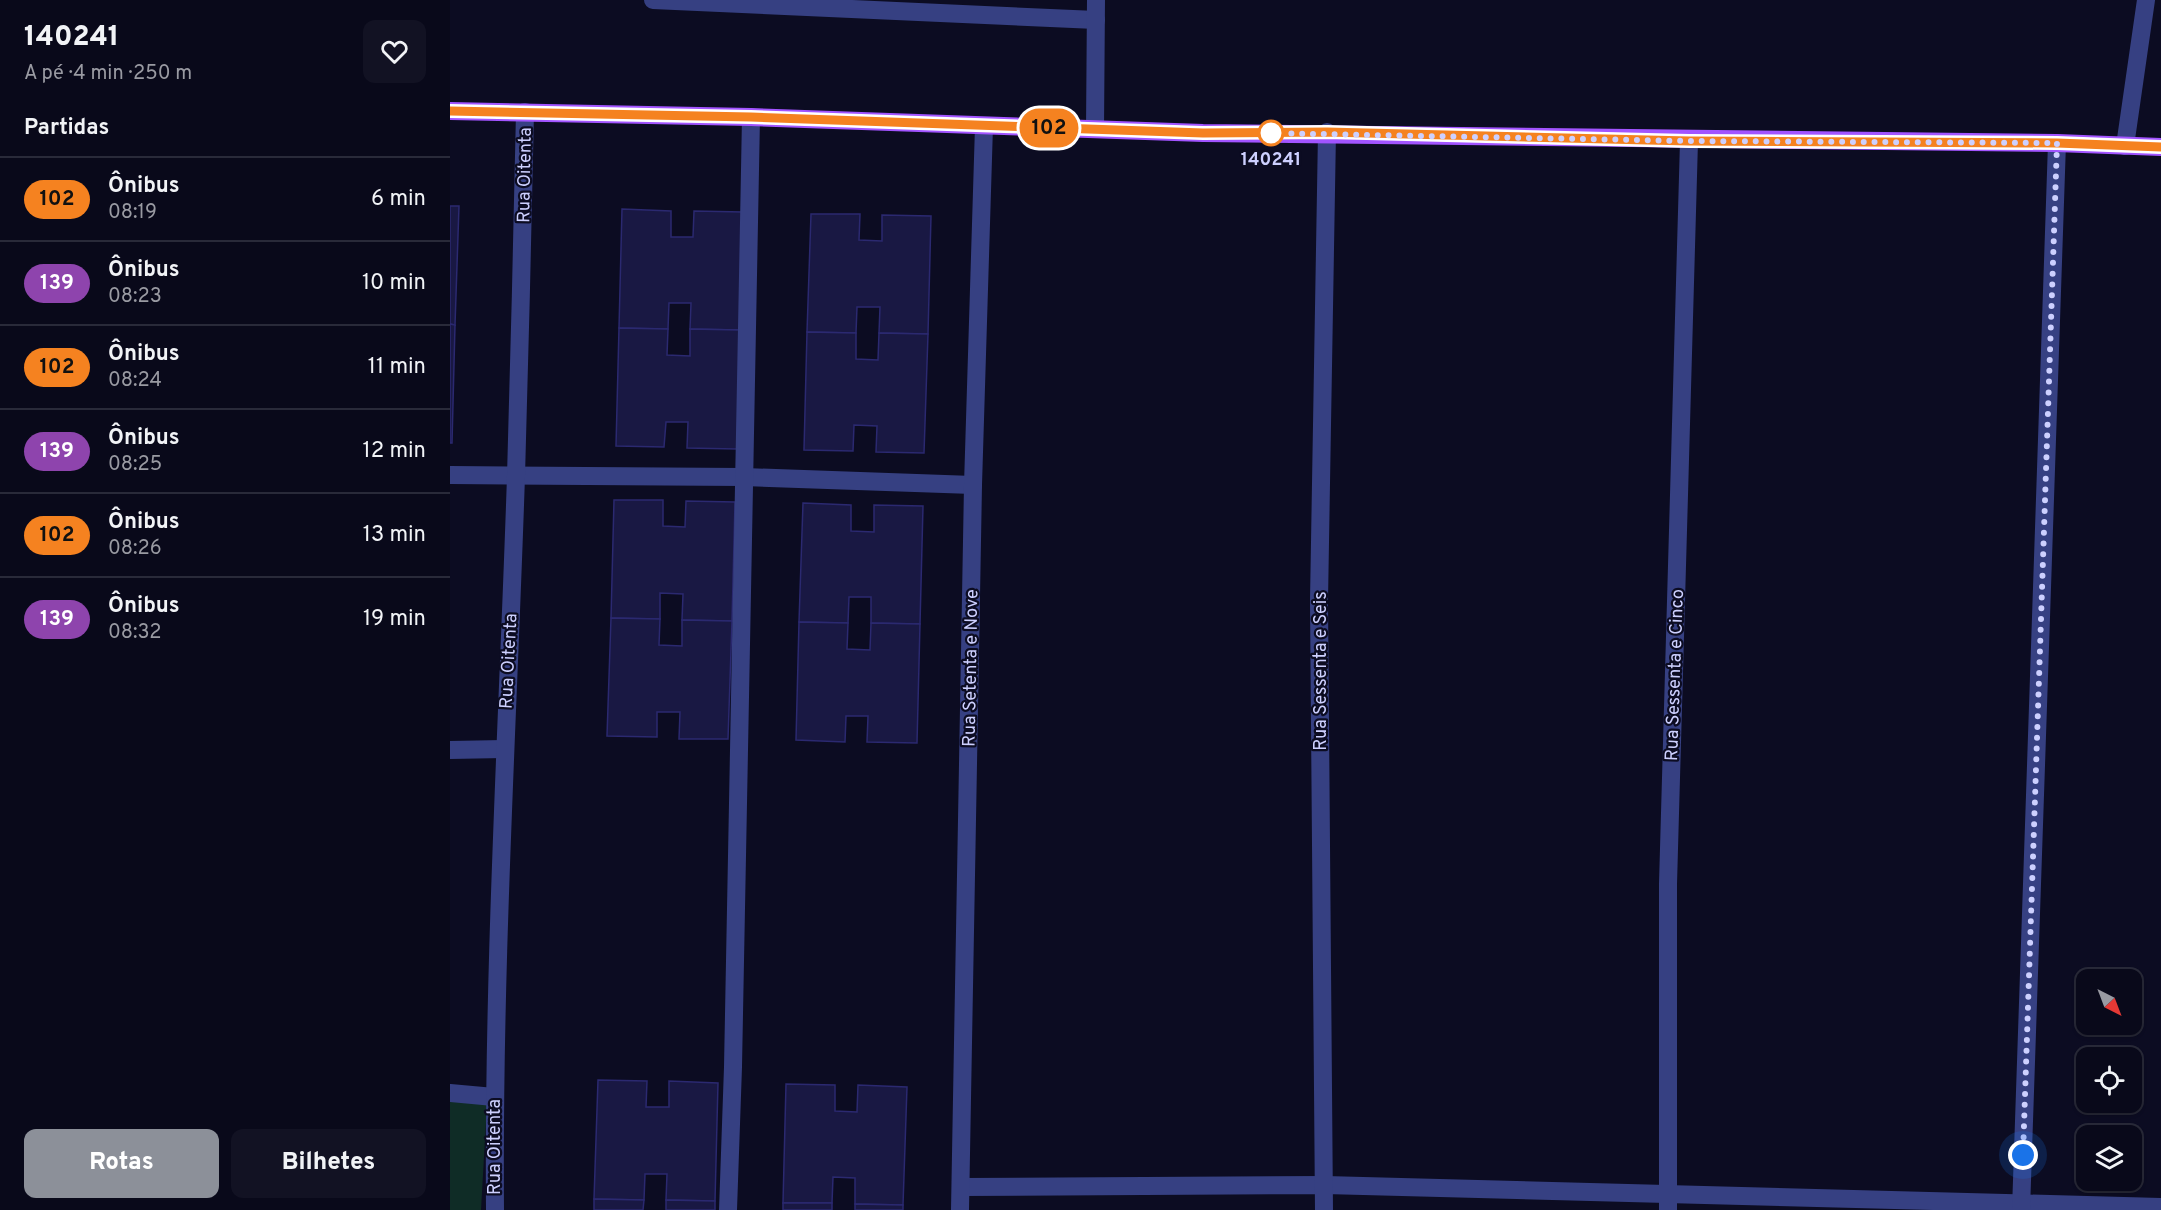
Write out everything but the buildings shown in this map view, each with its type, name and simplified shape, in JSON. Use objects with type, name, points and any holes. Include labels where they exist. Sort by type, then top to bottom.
[{"type":"main road","points":[[450,111],[751,117],[1203,133],[1327,132],[1689,141],[2057,143],[2161,147]]},
{"type":"street","points":[[653,0],[1096,20]]},
{"type":"street","points":[[1095,129],[1096,0]]},
{"type":"street","points":[[2125,146],[2146,0]]},
{"type":"street","name":"Rua Oitenta","points":[[495,1210],[494,1098],[504,749],[516,477],[525,112]]},
{"type":"street","points":[[728,1210],[733,1068],[751,117]]},
{"type":"street","name":"Rua Setenta e Nove","points":[[960,1210],[973,485],[984,126]]},
{"type":"street","name":"Rua Sessenta e Seis","points":[[1324,1210],[1319,601],[1327,132]]},
{"type":"street","name":"Rua Sessenta e Cinco","points":[[1668,1202],[1668,884],[1689,141]]},
{"type":"street","points":[[2021,1206],[2057,143]]},
{"type":"street","points":[[450,475],[744,477],[973,485]]},
{"type":"street","points":[[450,750],[504,749]]},
{"type":"street","points":[[450,1093],[494,1098]]},
{"type":"street","points":[[961,1187],[1324,1185],[1668,1202],[2161,1207]]},
{"type":"green space","points":[[450,1101],[487,1104],[481,1210],[450,1210]]},
{"type":"bus line","name":"102","points":[[450,111],[751,117],[1203,133],[1327,132],[1689,141],[2057,143],[2161,147]]},
{"type":"place","name":"140241","points":[[1271,133]]},
{"type":"route","points":[[1271,133],[1265,133],[1327,132],[1689,141],[2057,143],[2023,1155]]}]
